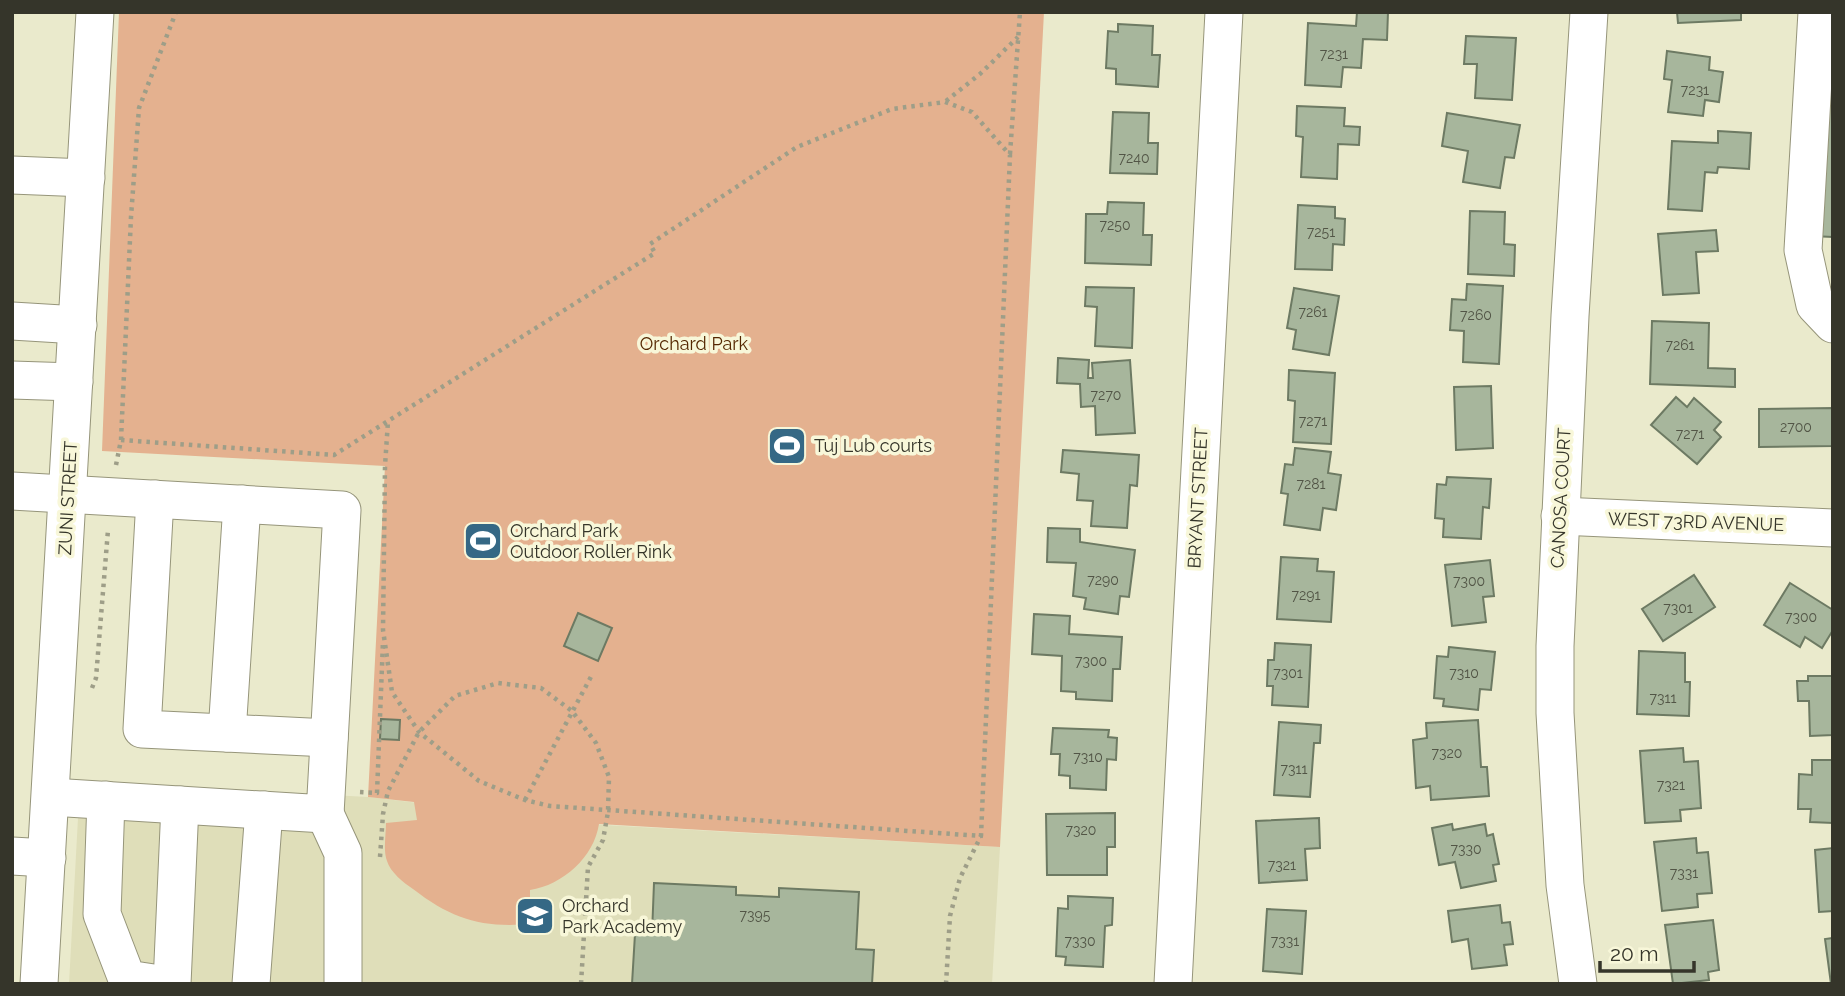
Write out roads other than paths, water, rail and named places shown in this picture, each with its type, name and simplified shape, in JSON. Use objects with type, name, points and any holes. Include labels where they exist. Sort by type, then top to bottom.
[{"type":"street","name":"ZUNI STREET","points":[[39,984],[30,857],[51,797],[95,12]]},
{"type":"street","name":"BRYANT STREET","points":[[1173,984],[1224,12]]},
{"type":"street","name":"CANOSA COURT","points":[[1578,984],[1565,885],[1555,713],[1560,516],[1588,12]]},
{"type":"street","points":[[1817,12],[1803,250],[1815,305],[1833,324]]},
{"type":"street","points":[[12,175],[86,178]]},
{"type":"street","points":[[12,321],[78,325]]},
{"type":"street","points":[[12,380],[74,383]]},
{"type":"street","points":[[12,491],[342,510],[325,804],[343,853],[343,984]]},
{"type":"street","points":[[155,499],[142,729],[329,737]]},
{"type":"street","points":[[228,733],[242,505]]},
{"type":"street","name":"WEST 73RD AVENUE","points":[[1560,516],[1833,528]]},
{"type":"street","points":[[51,797],[264,810],[325,804]]},
{"type":"street","points":[[106,800],[102,914],[127,979],[160,984]]},
{"type":"street","points":[[172,984],[180,805]]},
{"type":"street","points":[[251,984],[264,810]]},
{"type":"place","name":"Tuj Lub courts","points":[[787,446]]},
{"type":"place","name":"Orchard Park Outdoor Roller Rink","points":[[483,541]]},
{"type":"place","name":"Orchard Park Academy","points":[[535,916]]},
{"type":"park label","name":"Orchard Park","points":[[694,344]]}]
